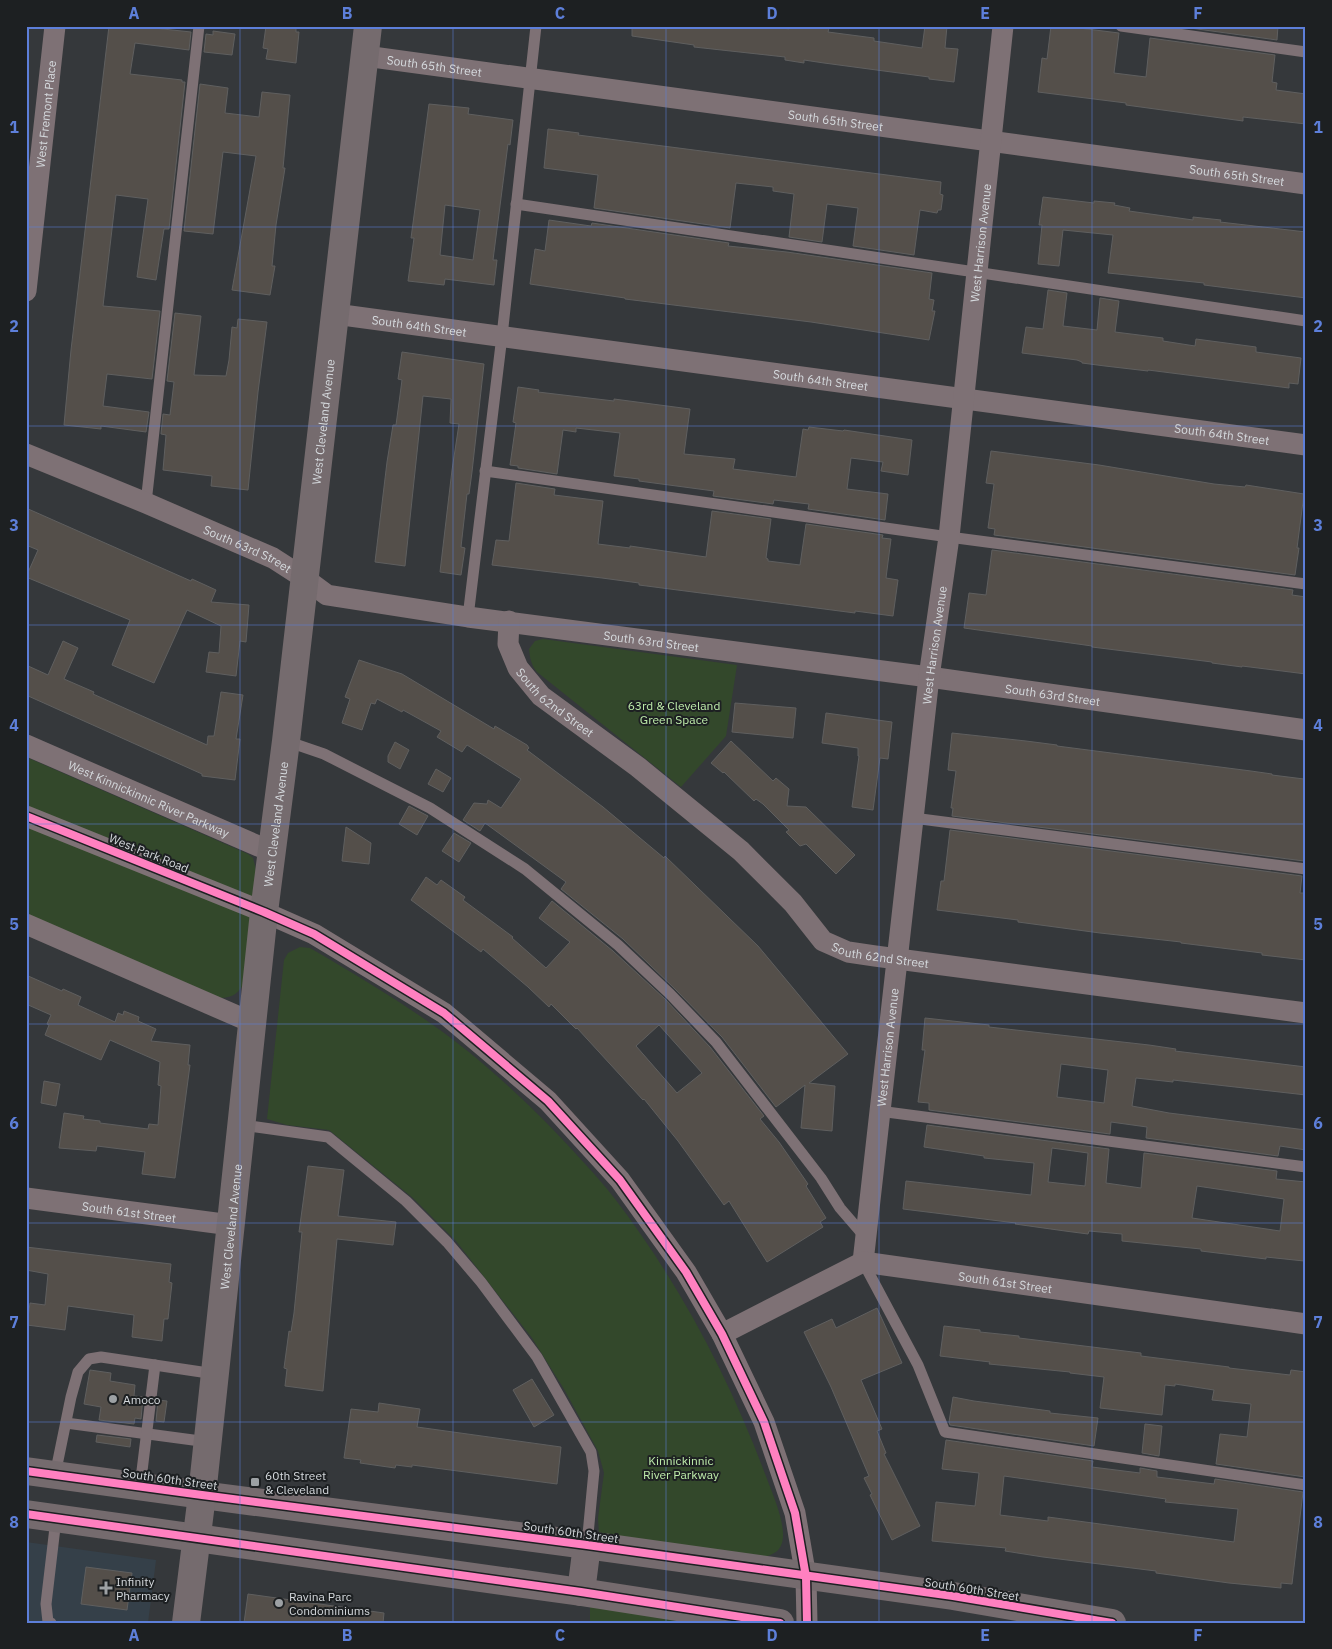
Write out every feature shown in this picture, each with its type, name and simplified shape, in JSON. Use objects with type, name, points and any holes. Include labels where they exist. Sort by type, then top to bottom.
[{"type":"main road","name":"West Cleveland Avenue","points":[[186,1623],[208,1442],[264,912],[286,741],[368,26]]},
{"type":"main road","name":"South 60th Street","points":[[26,1471],[587,1545],[953,1596],[1112,1623]]},
{"type":"main road","points":[[26,1514],[581,1592],[780,1623]]},
{"type":"main road","points":[[581,1592],[587,1545]]},
{"type":"street","name":"West Fremont Place","points":[[26,291],[35,130],[55,26]]},
{"type":"street","name":"West Harrison Avenue","points":[[863,1262],[929,677],[949,537],[1002,26]]},
{"type":"street","name":"South 65th Street","points":[[365,56],[530,80],[1306,184]]},
{"type":"street","name":"South 64th Street","points":[[335,314],[1306,445]]},
{"type":"street","name":"South 63rd Street","points":[[26,454],[273,558],[327,595],[468,617],[929,677],[1306,730]]},
{"type":"street","name":"South 62nd Street","points":[[508,621],[508,644],[518,668],[541,696],[638,767],[741,851],[793,903],[823,941],[848,952],[1306,1013]]},
{"type":"street","name":"West Kinnickinnic River Parkway","points":[[26,745],[272,852]]},
{"type":"street","name":"West Park Road","points":[[26,816],[264,912]]},
{"type":"street","points":[[264,912],[314,934],[444,1013],[548,1101],[620,1180],[686,1272],[722,1334],[764,1422],[795,1513],[806,1577],[808,1623]]},
{"type":"street","points":[[26,924],[253,1023]]},
{"type":"street","name":"South 61st Street","points":[[26,1198],[231,1225]]},
{"type":"street","points":[[722,1334],[863,1262]]},
{"type":"street","name":"South 61st Street","points":[[863,1262],[1306,1324]]},
{"type":"lane","points":[[146,503],[199,26]]},
{"type":"lane","points":[[468,617],[502,336],[536,26]]},
{"type":"lane","points":[[1121,26],[1306,52]]},
{"type":"lane","points":[[516,204],[1306,321]]},
{"type":"lane","points":[[485,470],[949,537],[1306,584]]},
{"type":"lane","points":[[286,741],[324,754],[430,808],[525,869],[618,945],[670,994],[716,1042],[821,1178],[840,1208],[865,1237]]},
{"type":"lane","points":[[913,818],[1306,869]]},
{"type":"lane","points":[[879,1111],[1306,1167]]},
{"type":"lane","points":[[242,1125],[328,1137],[406,1201],[447,1242],[481,1282],[537,1357],[591,1452],[594,1471],[587,1545]]},
{"type":"lane","points":[[863,1262],[918,1365],[945,1432],[1306,1484]]},
{"type":"lane","points":[[55,1475],[78,1372],[89,1360],[101,1357],[215,1374]]},
{"type":"lane","points":[[140,1486],[155,1365]]},
{"type":"lane","points":[[66,1423],[208,1442]]},
{"type":"lane","points":[[51,1623],[48,1622],[46,1604],[56,1519]]},
{"type":"shaded area","points":[[26,1542],[156,1560],[148,1623],[26,1623]]},
{"type":"green space","name":"63rd & Cleveland Green Space","points":[[543,639],[737,665],[726,736],[681,787],[537,672],[533,667],[529,649],[535,641]]},
{"type":"green space","points":[[26,757],[248,854],[253,858],[256,870],[243,985],[238,992],[229,997],[217,998],[26,914]]},
{"type":"green space","name":"Kinnickinnic River Parkway","points":[[300,947],[310,948],[383,992],[430,1023],[476,1057],[543,1119],[612,1195],[639,1231],[682,1299],[702,1333],[737,1405],[780,1515],[783,1534],[782,1543],[776,1552],[765,1557],[599,1534],[598,1518],[604,1473],[598,1451],[564,1389],[532,1338],[456,1241],[413,1198],[329,1130],[287,1125],[267,1119],[284,960],[288,953]]},
{"type":"green space","points":[[590,1606],[710,1623],[590,1623]]},
{"type":"building","points":[[109,26],[135,26],[191,32],[189,50],[135,43],[130,74],[182,80],[182,82],[185,82],[169,229],[164,229],[156,280],[137,277],[148,199],[116,195],[103,306],[160,311],[152,379],[107,374],[103,406],[149,412],[146,432],[101,426],[101,429],[64,425]]},
{"type":"building","points":[[266,26],[296,26],[296,32],[299,32],[296,63],[266,59],[268,49],[263,48]]},
{"type":"building","points":[[632,26],[770,26],[789,29],[790,26],[817,26],[829,28],[828,32],[874,38],[874,41],[922,48],[925,26],[947,26],[945,48],[958,49],[954,82],[804,60],[804,63],[785,60],[785,57],[694,47],[694,45],[632,36]]},
{"type":"building","points":[[1051,26],[1119,33],[1114,73],[1146,77],[1150,38],[1275,55],[1272,82],[1277,83],[1276,90],[1306,94],[1306,124],[1243,117],[1243,121],[1038,92],[1042,58],[1047,59]]},
{"type":"building","points":[[1190,26],[1278,26],[1277,40],[1190,28]]},
{"type":"building","points":[[213,31],[235,34],[232,55],[204,52],[206,34],[213,35]]},
{"type":"building","points":[[200,84],[228,88],[225,113],[259,117],[262,92],[290,95],[283,168],[285,168],[276,225],[272,266],[275,266],[270,295],[232,290],[256,156],[223,152],[213,234],[184,231]]},
{"type":"building","points":[[429,104],[469,108],[468,114],[513,120],[510,145],[508,144],[493,260],[497,260],[494,285],[445,279],[444,285],[408,281],[414,238],[411,238]],"holes":[[[445,205],[480,210],[473,260],[440,255]]]},
{"type":"building","points":[[548,129],[579,133],[578,135],[941,182],[940,194],[943,195],[941,210],[938,210],[937,213],[920,210],[914,255],[853,246],[858,208],[827,204],[822,242],[789,237],[794,194],[773,191],[773,187],[736,183],[730,228],[594,208],[598,175],[544,168]]},
{"type":"building","points":[[1043,197],[1094,203],[1094,201],[1115,203],[1114,205],[1130,208],[1129,211],[1193,220],[1193,217],[1221,220],[1220,222],[1306,232],[1306,298],[1204,285],[1204,283],[1108,273],[1113,235],[1063,230],[1059,266],[1038,264],[1042,225],[1039,225]]},
{"type":"building","points":[[549,220],[591,226],[592,223],[729,243],[728,246],[787,252],[932,273],[929,299],[934,300],[932,311],[935,311],[929,340],[811,322],[625,299],[530,284],[535,249],[545,251]]},
{"type":"building","points":[[1048,290],[1067,293],[1063,326],[1097,330],[1100,298],[1119,301],[1115,332],[1163,338],[1163,341],[1195,346],[1196,339],[1256,347],[1256,352],[1301,358],[1298,384],[1289,383],[1289,388],[1082,363],[1077,360],[1022,353],[1026,327],[1043,329]]},
{"type":"building","points":[[175,313],[201,316],[194,375],[226,376],[232,327],[237,328],[238,319],[267,322],[248,490],[211,486],[212,476],[163,470],[166,435],[161,434],[163,414],[170,415],[174,382],[167,381]]},
{"type":"building","points":[[402,352],[484,364],[472,472],[469,494],[467,494],[461,547],[465,548],[461,575],[440,572],[459,424],[450,423],[451,399],[423,396],[405,566],[375,562],[387,462],[393,425],[396,425],[402,380],[398,379]]},
{"type":"building","points":[[518,387],[539,390],[538,392],[690,409],[684,454],[735,459],[733,469],[796,477],[803,429],[808,430],[809,427],[912,440],[908,475],[881,471],[883,462],[851,458],[847,489],[888,494],[885,520],[808,509],[809,504],[774,500],[773,504],[713,496],[714,491],[614,476],[620,433],[576,428],[576,432],[563,430],[557,474],[518,468],[518,466],[510,465],[516,423],[513,422]]},
{"type":"building","points":[[991,451],[1099,465],[1214,484],[1245,487],[1246,485],[1304,494],[1295,575],[994,535],[995,529],[988,528],[994,484],[986,483]]},
{"type":"building","points":[[516,483],[555,489],[554,495],[603,501],[598,544],[630,548],[630,546],[706,557],[712,511],[771,519],[766,558],[768,561],[800,565],[806,524],[883,535],[882,538],[891,539],[886,578],[898,580],[893,616],[855,611],[855,613],[639,585],[639,583],[602,578],[492,565],[496,540],[509,541]]},
{"type":"building","points":[[26,508],[191,581],[192,579],[216,590],[211,602],[249,605],[246,642],[240,641],[236,676],[206,672],[209,652],[219,653],[221,626],[187,610],[154,683],[112,665],[130,620],[26,577],[38,550],[26,545]]},
{"type":"building","points":[[992,550],[1293,590],[1292,595],[1306,597],[1306,674],[1092,647],[964,628],[969,593],[986,595]]},
{"type":"building","points":[[63,641],[78,648],[64,679],[207,745],[208,736],[214,736],[221,692],[243,695],[236,739],[240,739],[235,780],[202,776],[202,774],[26,695],[26,665],[48,675]]},
{"type":"building","points":[[359,660],[402,674],[494,729],[495,726],[527,745],[529,748],[527,750],[603,807],[664,858],[665,856],[758,946],[848,1054],[809,1083],[835,1086],[832,1131],[801,1128],[805,1085],[776,1107],[722,1037],[675,989],[623,939],[561,889],[566,882],[485,823],[480,831],[463,820],[474,803],[487,804],[488,800],[501,808],[521,779],[467,745],[462,752],[437,737],[441,731],[403,710],[402,712],[377,699],[375,704],[371,703],[362,730],[342,723],[350,699],[345,697]]},
{"type":"building","points":[[735,703],[796,708],[793,738],[732,732]]},
{"type":"building","points":[[826,713],[892,722],[888,759],[880,758],[873,810],[852,807],[859,756],[858,748],[822,743]]},
{"type":"building","points":[[952,733],[1057,745],[1304,779],[1304,782],[1306,782],[1306,846],[1304,861],[952,816],[953,808],[951,808],[956,771],[948,770]]},
{"type":"building","points":[[731,741],[773,781],[776,778],[789,789],[787,806],[806,807],[855,855],[836,874],[806,844],[800,846],[786,832],[789,830],[763,804],[756,799],[754,801],[724,772],[711,763]]},
{"type":"building","points":[[395,742],[409,750],[400,769],[388,762],[388,756]]},
{"type":"building","points":[[436,769],[451,778],[443,792],[428,784]]},
{"type":"building","points":[[409,806],[428,816],[417,835],[399,824]]},
{"type":"building","points":[[346,827],[371,843],[369,864],[342,861]]},
{"type":"building","points":[[950,830],[1302,876],[1300,893],[1306,893],[1306,960],[937,910],[941,881],[944,881]]},
{"type":"building","points":[[454,833],[471,843],[459,862],[442,851]]},
{"type":"building","points":[[426,877],[437,885],[441,880],[465,897],[463,900],[513,937],[546,968],[570,942],[539,918],[552,901],[613,951],[665,999],[710,1047],[764,1116],[760,1119],[779,1142],[808,1184],[806,1186],[826,1218],[820,1222],[823,1227],[767,1262],[729,1201],[724,1205],[678,1141],[644,1099],[577,1028],[551,1004],[549,1007],[483,949],[481,952],[411,900]],"holes":[[[659,1025],[702,1073],[677,1093],[636,1046]]]},
{"type":"building","points":[[26,975],[81,997],[78,1005],[115,1022],[118,1013],[123,1015],[124,1011],[139,1017],[138,1021],[156,1029],[151,1041],[190,1045],[188,1065],[190,1065],[175,1178],[142,1174],[145,1152],[97,1146],[96,1151],[59,1148],[64,1113],[84,1116],[83,1119],[100,1121],[100,1123],[148,1129],[149,1124],[158,1125],[161,1086],[158,1085],[160,1062],[110,1040],[101,1060],[45,1035],[51,1015],[26,1004]]},
{"type":"building","points":[[925,1018],[1149,1045],[1176,1049],[1175,1051],[1306,1067],[1306,1095],[1173,1080],[1173,1082],[1136,1078],[1132,1106],[1169,1113],[1306,1130],[1306,1150],[1280,1146],[1278,1156],[1146,1138],[1147,1127],[1111,1122],[1110,1134],[929,1110],[929,1103],[918,1102],[925,1050],[922,1050]],"holes":[[[1061,1064],[1108,1070],[1104,1103],[1057,1097]]]},
{"type":"building","points":[[44,1081],[60,1084],[56,1106],[41,1103]]},
{"type":"building","points":[[927,1125],[1109,1149],[1106,1183],[1141,1188],[1144,1153],[1277,1171],[1276,1179],[1306,1182],[1306,1242],[1304,1261],[1266,1257],[1266,1259],[1201,1251],[1201,1249],[1122,1241],[1122,1234],[1089,1231],[1088,1234],[903,1209],[906,1181],[1031,1195],[1034,1163],[984,1158],[984,1156],[924,1147]],"holes":[[[1052,1148],[1088,1153],[1085,1186],[1048,1182]],[[1197,1186],[1284,1199],[1280,1231],[1192,1218]]]},
{"type":"building","points":[[308,1166],[344,1170],[338,1216],[396,1222],[393,1245],[337,1239],[323,1391],[285,1386],[287,1369],[284,1368],[289,1331],[291,1332],[294,1313],[302,1232],[299,1232]]},
{"type":"building","points":[[26,1247],[171,1264],[169,1282],[172,1283],[168,1319],[164,1319],[162,1341],[132,1337],[134,1315],[68,1306],[65,1330],[27,1325],[30,1303],[45,1305],[48,1274],[26,1270]]},
{"type":"building","points":[[877,1308],[902,1363],[861,1380],[882,1429],[877,1431],[886,1453],[884,1454],[920,1526],[892,1540],[870,1495],[872,1494],[864,1478],[869,1476],[831,1387],[804,1332],[832,1319],[836,1328]]},
{"type":"building","points":[[944,1326],[1019,1336],[1019,1338],[1141,1353],[1141,1356],[1229,1368],[1290,1375],[1291,1370],[1306,1372],[1305,1477],[1216,1464],[1220,1434],[1247,1437],[1251,1404],[1212,1400],[1214,1390],[1175,1384],[1175,1386],[1165,1385],[1162,1415],[1100,1408],[1104,1377],[989,1364],[990,1362],[940,1356]]},
{"type":"building","points":[[90,1370],[111,1373],[110,1381],[135,1385],[134,1396],[143,1397],[141,1419],[135,1418],[134,1424],[99,1420],[101,1407],[84,1404]]},
{"type":"building","points":[[532,1379],[554,1415],[534,1427],[513,1390]]},
{"type":"building","points":[[953,1397],[1050,1411],[1050,1413],[1098,1418],[1094,1446],[950,1425]]},
{"type":"building","points":[[158,1400],[167,1401],[164,1422],[156,1421]]},
{"type":"building","points":[[379,1403],[420,1409],[417,1427],[561,1447],[557,1484],[412,1465],[412,1467],[396,1465],[395,1468],[360,1463],[361,1460],[344,1458],[351,1409],[378,1412]]},
{"type":"building","points":[[1145,1424],[1162,1426],[1159,1456],[1142,1453]]},
{"type":"building","points":[[97,1435],[131,1439],[130,1447],[96,1442]]},
{"type":"building","points":[[946,1440],[1093,1461],[1092,1467],[1140,1473],[1140,1468],[1157,1471],[1157,1477],[1214,1484],[1215,1479],[1303,1492],[1292,1584],[1281,1583],[1281,1588],[1229,1583],[1156,1573],[1156,1571],[1005,1551],[1006,1548],[932,1541],[936,1502],[975,1506],[979,1473],[942,1469]],"holes":[[[1004,1476],[1166,1499],[1165,1502],[1238,1509],[1234,1542],[1048,1517],[1048,1521],[1000,1515]]]},
{"type":"building","points":[[86,1567],[132,1573],[127,1610],[81,1604]]},
{"type":"building","name":"Ravina Parc Condominiums","points":[[248,1594],[384,1613],[383,1623],[244,1623]]},
{"type":"cycle path","points":[[26,816],[314,934],[444,1013],[548,1101],[620,1180],[686,1272],[722,1334],[764,1422],[795,1513],[806,1577],[807,1623]]},
{"type":"cycle path","points":[[26,1471],[587,1545],[953,1596],[1112,1623]]},
{"type":"cycle path","points":[[26,1514],[581,1592],[780,1623]]},
{"type":"place","name":"Amoco","points":[[113,1399]]},
{"type":"place","name":"60th Street & Cleveland","points":[[255,1482]]},
{"type":"place","name":"Infinity Pharmacy","points":[[106,1588]]},
{"type":"place","name":"Ravina Parc Condominiums","points":[[279,1603]]}]
